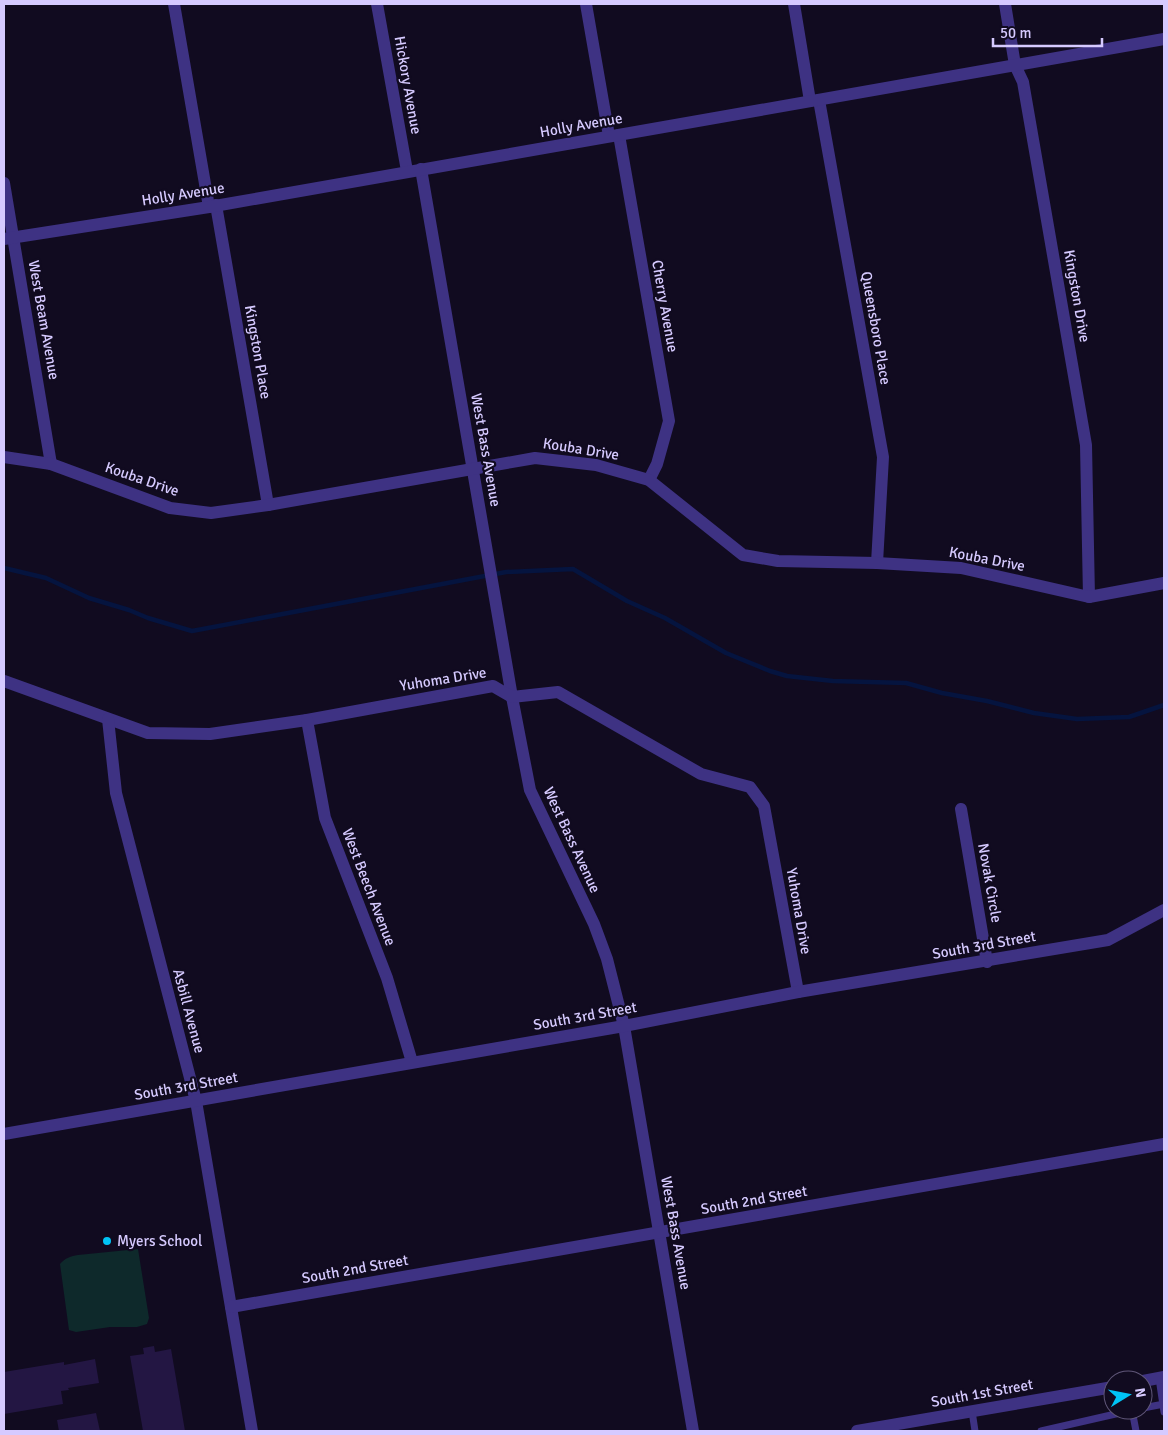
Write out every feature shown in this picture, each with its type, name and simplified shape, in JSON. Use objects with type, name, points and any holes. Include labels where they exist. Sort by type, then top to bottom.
[{"type":"street","name":"Kingston Place","points":[[174,4],[268,505]]},
{"type":"street","name":"Hickory Avenue","points":[[377,4],[407,171]]},
{"type":"street","name":"Cherry Avenue","points":[[586,4],[614,135],[669,421],[657,464],[649,480]]},
{"type":"street","name":"Queensboro Place","points":[[794,4],[815,100],[883,457],[877,563]]},
{"type":"street","name":"Kingston Drive","points":[[1004,4],[1015,65],[1023,82],[1086,445],[1089,598]]},
{"type":"street","name":"Holly Avenue","points":[[9,238],[213,206],[1164,39]]},
{"type":"street","name":"West Bass Avenue","points":[[421,169],[512,697],[530,790],[594,924],[607,959],[624,1026],[693,1431]]},
{"type":"street","name":"West Beam Avenue","points":[[4,183],[9,238],[51,464]]},
{"type":"street","name":"Kouba Drive","points":[[4,457],[51,464],[170,508],[211,513],[268,505],[535,458],[596,465],[649,480],[743,555],[778,561],[877,563],[961,568],[1089,598],[1164,583]]},
{"type":"street","name":"Yuhoma Drive","points":[[4,681],[148,733],[210,734],[308,720],[494,686],[512,697],[558,692],[701,774],[750,787],[764,806],[798,992]]},
{"type":"street","name":"Asbill Avenue","points":[[108,719],[116,793],[196,1101],[252,1431]]},
{"type":"street","name":"West Beech Avenue","points":[[308,720],[325,818],[387,978],[412,1062]]},
{"type":"street","name":"Novak Circle","points":[[961,810],[987,962]]},
{"type":"street","name":"South 3rd Street","points":[[4,1134],[624,1026],[798,992],[987,962],[1108,940],[1164,910]]},
{"type":"street","name":"South 2nd Street","points":[[231,1307],[1164,1144]]},
{"type":"street","name":"South 1st Street","points":[[857,1431],[873,1430],[1103,1388]]},
{"type":"lane","points":[[1161,1378],[1164,1407]]},
{"type":"lane","points":[[972,1411],[975,1431]]},
{"type":"lane","points":[[1041,1431],[1103,1417]]},
{"type":"green space","points":[[138,1249],[149,1318],[147,1324],[137,1327],[110,1327],[76,1332],[69,1330],[60,1264],[75,1255]]},
{"type":"building","points":[[154,1346],[155,1352],[171,1349],[185,1431],[143,1431],[130,1356],[144,1354],[143,1348]]},
{"type":"building","points":[[95,1359],[99,1383],[61,1391],[63,1404],[4,1414],[4,1372],[64,1362],[64,1365]]},
{"type":"building","points":[[96,1413],[100,1431],[59,1431],[57,1420]]},
{"type":"waterway","points":[[4,568],[46,578],[89,598],[192,631],[506,572],[573,569],[627,601],[665,618],[726,653],[787,676],[833,681],[906,683],[942,693],[987,701],[1034,713],[1077,719],[1129,717],[1164,705]]},
{"type":"place","name":"Myers School","points":[[107,1241]]}]
